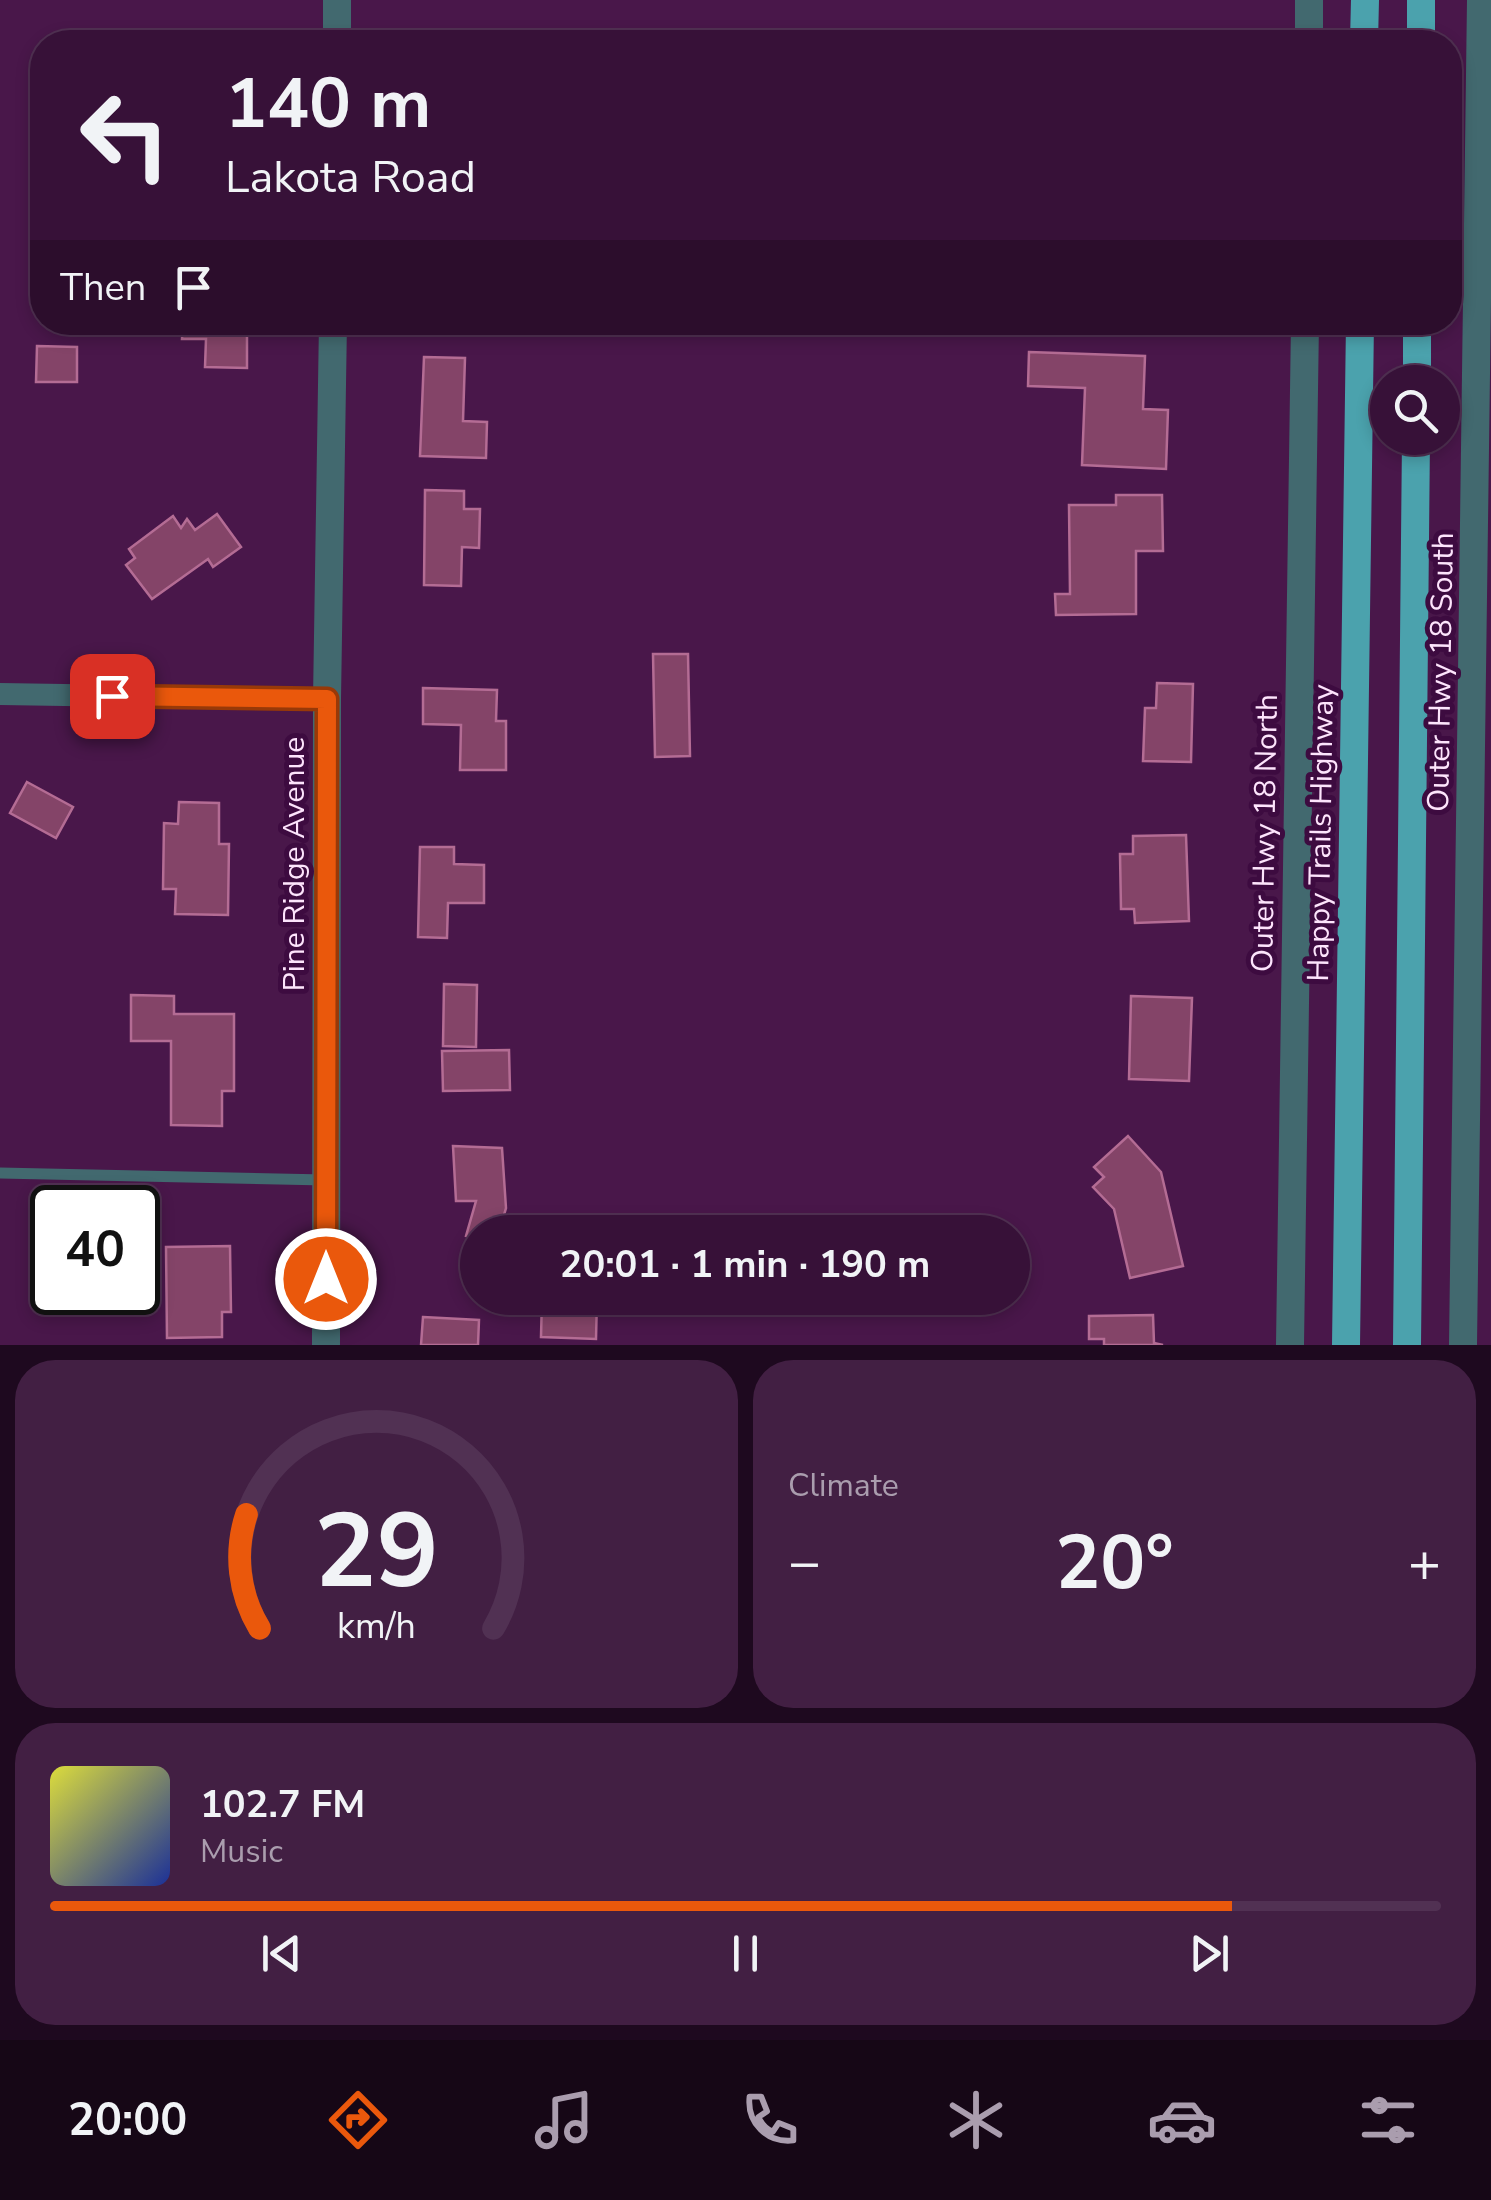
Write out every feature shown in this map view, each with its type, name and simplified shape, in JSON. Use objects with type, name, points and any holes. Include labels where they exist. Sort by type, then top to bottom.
[{"type":"main road","points":[[1364,30],[1365,0]]},
{"type":"main road","points":[[1421,30],[1422,0]]},
{"type":"main road","name":"Happy Trails Highway","points":[[1346,1345],[1360,335]]},
{"type":"main road","points":[[1417,365],[1418,335]]},
{"type":"main road","points":[[1407,1345],[1416,455]]},
{"type":"street","points":[[336,30],[337,0]]},
{"type":"street","points":[[1309,30],[1310,0]]},
{"type":"street","name":"Outer Hwy 18 South","points":[[1464,1345],[1481,0]]},
{"type":"street","name":"Pine Ridge Avenue","points":[[326,1345],[327,699],[333,335]]},
{"type":"street","name":"Outer Hwy 18 North","points":[[1290,1345],[1305,335]]},
{"type":"street","points":[[0,694],[327,699]]},
{"type":"lane","points":[[0,1173],[326,1180]]},
{"type":"building","points":[[182,335],[247,335],[247,368],[205,367],[206,339],[182,339]]},
{"type":"building","points":[[37,346],[77,347],[77,382],[36,382]]},
{"type":"building","points":[[1029,352],[1145,356],[1143,409],[1168,410],[1166,469],[1082,465],[1085,388],[1028,386]]},
{"type":"building","points":[[424,357],[465,358],[463,421],[487,422],[486,458],[420,456]]},
{"type":"building","points":[[425,490],[464,491],[464,509],[480,509],[479,548],[462,547],[461,586],[424,585]]},
{"type":"building","points":[[1116,495],[1162,495],[1163,551],[1136,551],[1136,614],[1056,615],[1055,594],[1070,594],[1069,505],[1116,505]]},
{"type":"building","points":[[217,514],[241,547],[213,567],[208,559],[152,599],[126,565],[135,558],[129,549],[173,516],[181,528],[187,519],[195,530]]},
{"type":"building","points":[[653,654],[688,654],[690,756],[655,757]]},
{"type":"building","points":[[1157,683],[1193,684],[1191,762],[1143,761],[1145,708],[1156,708]]},
{"type":"building","points":[[423,688],[497,690],[496,721],[506,721],[506,770],[460,770],[461,725],[423,724]]},
{"type":"building","points":[[27,782],[73,807],[56,838],[10,813]]},
{"type":"building","points":[[179,802],[219,803],[219,844],[229,844],[228,915],[175,914],[176,889],[163,889],[164,823],[178,824]]},
{"type":"building","points":[[1186,835],[1189,921],[1135,923],[1134,909],[1121,909],[1120,854],[1133,854],[1133,836]]},
{"type":"building","points":[[420,847],[454,847],[454,864],[484,865],[484,903],[448,903],[447,938],[418,937]]},
{"type":"building","points":[[444,984],[477,985],[476,1047],[443,1046]]},
{"type":"building","points":[[131,995],[174,996],[174,1014],[234,1014],[234,1091],[222,1091],[222,1126],[171,1125],[171,1041],[131,1041]]},
{"type":"building","points":[[1131,996],[1192,998],[1189,1081],[1129,1079]]},
{"type":"building","points":[[509,1050],[510,1090],[443,1091],[442,1051]]},
{"type":"building","points":[[1128,1136],[1161,1172],[1183,1266],[1130,1278],[1114,1209],[1093,1187],[1104,1177],[1094,1167]]},
{"type":"building","points":[[453,1146],[502,1148],[504,1215],[472,1215],[476,1201],[456,1201]]},
{"type":"building","points":[[230,1246],[231,1312],[222,1312],[222,1337],[167,1338],[166,1247]]},
{"type":"building","points":[[542,1315],[597,1315],[596,1339],[541,1337]]},
{"type":"building","points":[[1153,1315],[1154,1343],[1163,1345],[1104,1345],[1104,1339],[1089,1339],[1089,1316]]},
{"type":"building","points":[[423,1317],[479,1320],[478,1345],[421,1345]]},
{"type":"route","points":[[112,696],[327,699],[326,1279]]}]
